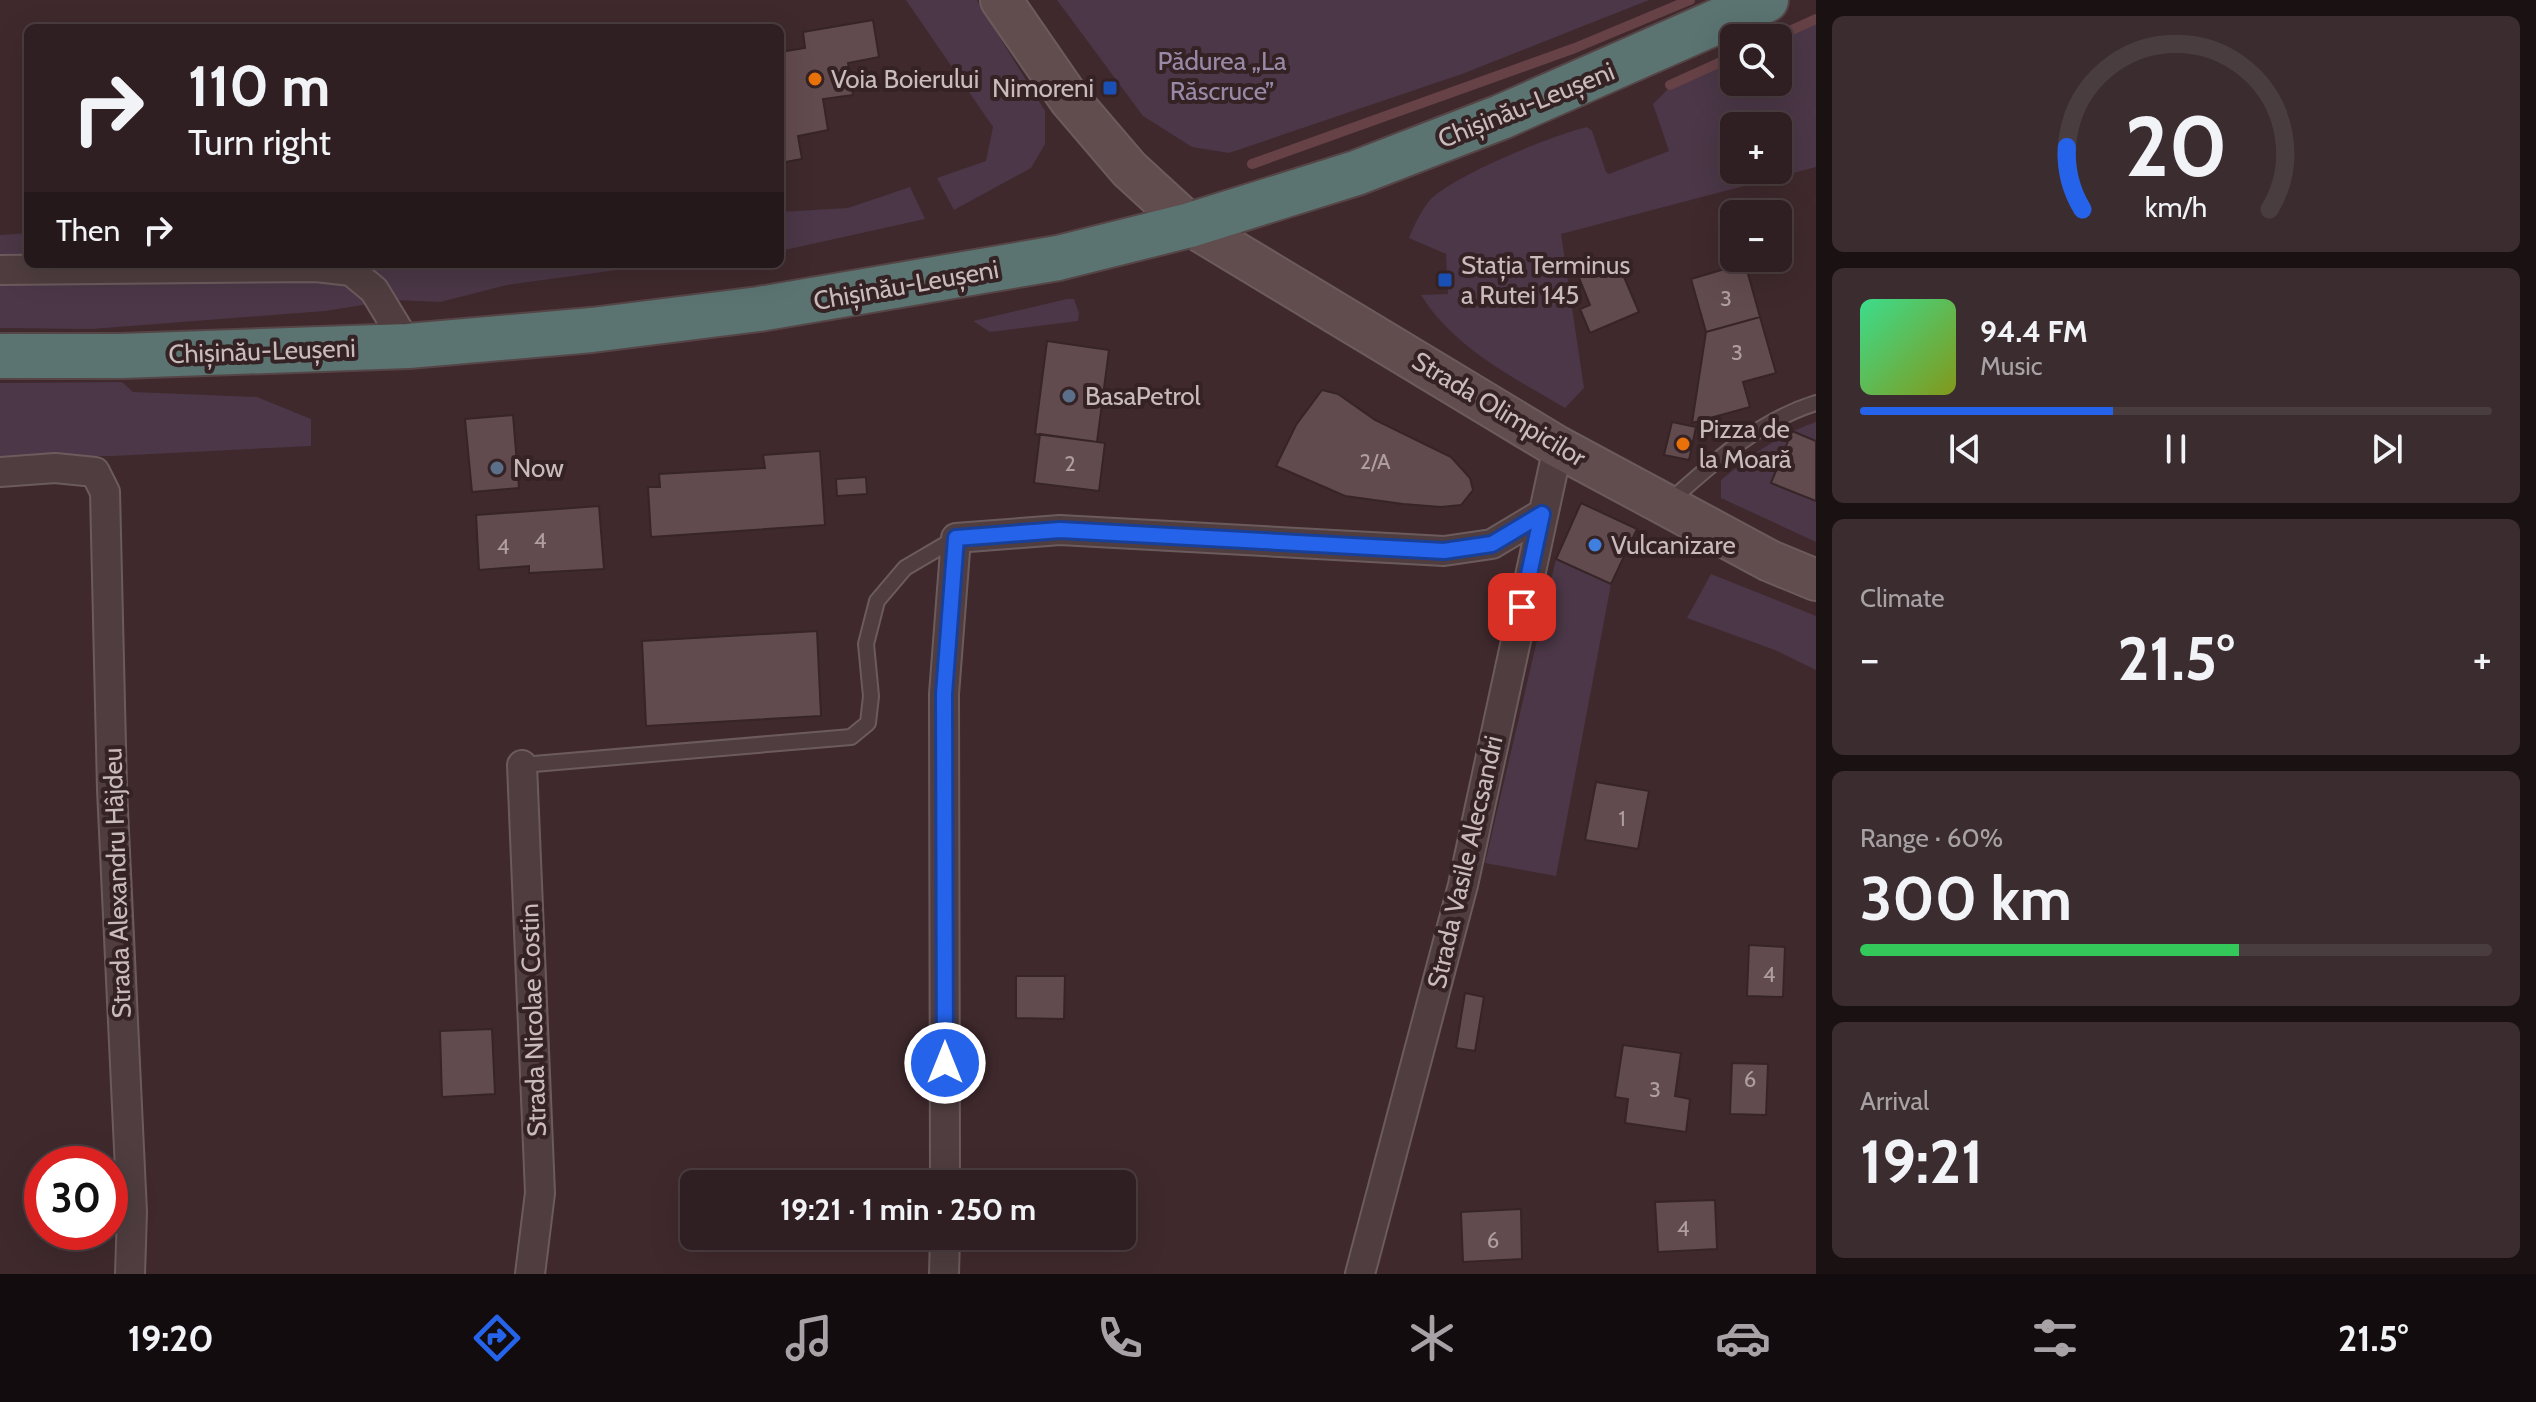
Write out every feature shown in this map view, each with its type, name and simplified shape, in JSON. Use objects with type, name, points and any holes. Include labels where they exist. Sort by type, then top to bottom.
[{"type":"highway","name":"Chișinău-Leușeni","points":[[0,356],[121,356],[408,346],[592,330],[773,307],[1058,258],[1190,225],[1356,173],[1501,117],[1766,0]]},
{"type":"main road","name":"Strada Olimpicilor","points":[[1001,0],[1070,100],[1129,169],[1190,225],[1558,447],[1770,561],[1816,580]]},
{"type":"street","points":[[0,270],[211,268]]},
{"type":"street","points":[[325,268],[351,271],[374,290],[408,346]]},
{"type":"street","name":"Strada Vasile Alecsandri","points":[[1360,1274],[1463,885],[1558,447]]},
{"type":"street","name":"Strada Alexandru Hâjdeu","points":[[0,472],[55,468],[95,472],[105,492],[112,789],[132,1212],[130,1274]]},
{"type":"street","points":[[945,1170],[944,694],[956,538],[1060,530],[1444,551],[1492,544],[1542,514]]},
{"type":"street","name":"Strada Nicolae Costin","points":[[522,765],[540,1193],[530,1274]]},
{"type":"street","points":[[944,1274],[945,1250]]},
{"type":"lane","points":[[1666,504],[1727,451],[1787,412],[1816,403]]},
{"type":"lane","points":[[522,765],[851,737],[868,723],[871,696],[866,644],[877,601],[905,568],[956,538]]},
{"type":"green space","points":[[906,0],[977,0],[1045,111],[1045,144],[1031,168],[954,210],[937,178],[986,161],[993,127]]},
{"type":"green space","name":"Pădurea „La Răscruce”","points":[[1057,0],[1649,0],[1462,74],[1229,153],[1192,147],[1143,116]]},
{"type":"green space","points":[[1816,23],[1816,167],[1792,173],[1792,112],[1720,112],[1720,184],[1751,184],[1561,234],[1584,388],[1565,408],[1505,373],[1450,331],[1421,295],[1448,294],[1446,254],[1409,238],[1430,200],[1442,190],[1551,138],[1587,127],[1592,131],[1609,174],[1669,151],[1653,104],[1667,90],[1720,66],[1720,96],[1792,96],[1792,34]]},
{"type":"green space","points":[[910,187],[925,219],[784,250],[784,212],[848,208]]},
{"type":"green space","points":[[24,233],[24,268],[632,268],[507,285],[440,302],[394,300],[325,311],[92,329],[0,328],[0,235]]},
{"type":"green space","points":[[1074,299],[1079,313],[1078,321],[990,332],[973,321]]},
{"type":"green space","points":[[122,382],[133,392],[257,397],[311,419],[311,446],[112,456],[0,457],[0,383]]},
{"type":"green space","points":[[1816,422],[1816,542],[1721,498],[1721,480],[1732,471],[1778,439]]},
{"type":"green space","points":[[1556,559],[1611,584],[1556,876],[1485,863]]},
{"type":"green space","points":[[1711,574],[1816,616],[1816,670],[1775,650],[1687,618]]},
{"type":"building","name":"Voia Boierului","points":[[873,20],[879,57],[848,63],[853,95],[823,99],[828,130],[798,136],[802,159],[784,162],[784,51],[805,48],[803,32]]},
{"type":"building","points":[[1599,263],[1606,277],[1621,270],[1639,312],[1590,333],[1580,309],[1590,305],[1577,273]]},
{"type":"building","points":[[1720,270],[1748,272],[1760,317],[1706,332],[1691,279]]},
{"type":"building","points":[[1760,317],[1776,373],[1743,382],[1750,407],[1692,423],[1706,332]]},
{"type":"building","points":[[1047,341],[1109,350],[1097,442],[1035,434]]},
{"type":"building","points":[[1322,390],[1338,394],[1375,420],[1451,457],[1470,478],[1473,490],[1461,505],[1403,504],[1345,496],[1276,466],[1296,425]]},
{"type":"building","points":[[513,415],[519,488],[472,492],[465,419]]},
{"type":"building","points":[[1672,422],[1696,427],[1689,460],[1664,455]]},
{"type":"building","points":[[1792,431],[1816,441],[1816,501],[1771,483]]},
{"type":"building","points":[[1040,434],[1105,443],[1099,491],[1034,483]]},
{"type":"building","points":[[820,451],[825,525],[651,537],[648,487],[660,487],[659,474],[765,468],[763,455]]},
{"type":"building","points":[[866,477],[867,494],[837,496],[836,479]]},
{"type":"building","points":[[1581,503],[1637,529],[1611,584],[1556,559]]},
{"type":"building","points":[[599,506],[604,569],[529,573],[529,566],[479,570],[476,515]]},
{"type":"building","points":[[817,631],[821,716],[646,726],[642,641]]},
{"type":"building","points":[[1596,782],[1649,791],[1638,849],[1585,840]]},
{"type":"building","points":[[1749,945],[1785,947],[1783,997],[1747,996]]},
{"type":"building","points":[[1016,976],[1065,976],[1064,1019],[1016,1018]]},
{"type":"building","points":[[1465,993],[1484,997],[1475,1051],[1456,1048]]},
{"type":"building","points":[[492,1029],[495,1094],[442,1097],[440,1031]]},
{"type":"building","points":[[1623,1045],[1681,1053],[1675,1096],[1690,1099],[1686,1132],[1625,1123],[1628,1099],[1615,1097]]},
{"type":"building","points":[[1732,1063],[1768,1064],[1766,1115],[1730,1114]]},
{"type":"building","points":[[1715,1200],[1717,1249],[1658,1252],[1655,1202]]},
{"type":"building","points":[[1521,1209],[1522,1259],[1463,1262],[1461,1212]]},
{"type":"waterway","points":[[1252,164],[1575,48],[1690,0]]},
{"type":"waterway","points":[[1792,30],[1816,19]]},
{"type":"waterway","points":[[1670,85],[1720,62]]},
{"type":"place","name":"Voia Boierului","points":[[815,79]]},
{"type":"place","name":"Nimoreni","points":[[1110,88]]},
{"type":"place","name":"Stația Terminus a Rutei 145","points":[[1445,280]]},
{"type":"place","name":"BasaPetrol","points":[[1069,396]]},
{"type":"place","name":"Pizza de la Moară","points":[[1683,444]]},
{"type":"place","name":"Now","points":[[497,468]]},
{"type":"place","name":"Vulcanizare","points":[[1595,545]]},
{"type":"route","points":[[945,1063],[944,694],[956,538],[1060,530],[1444,551],[1492,544],[1542,514],[1522,607]]}]
